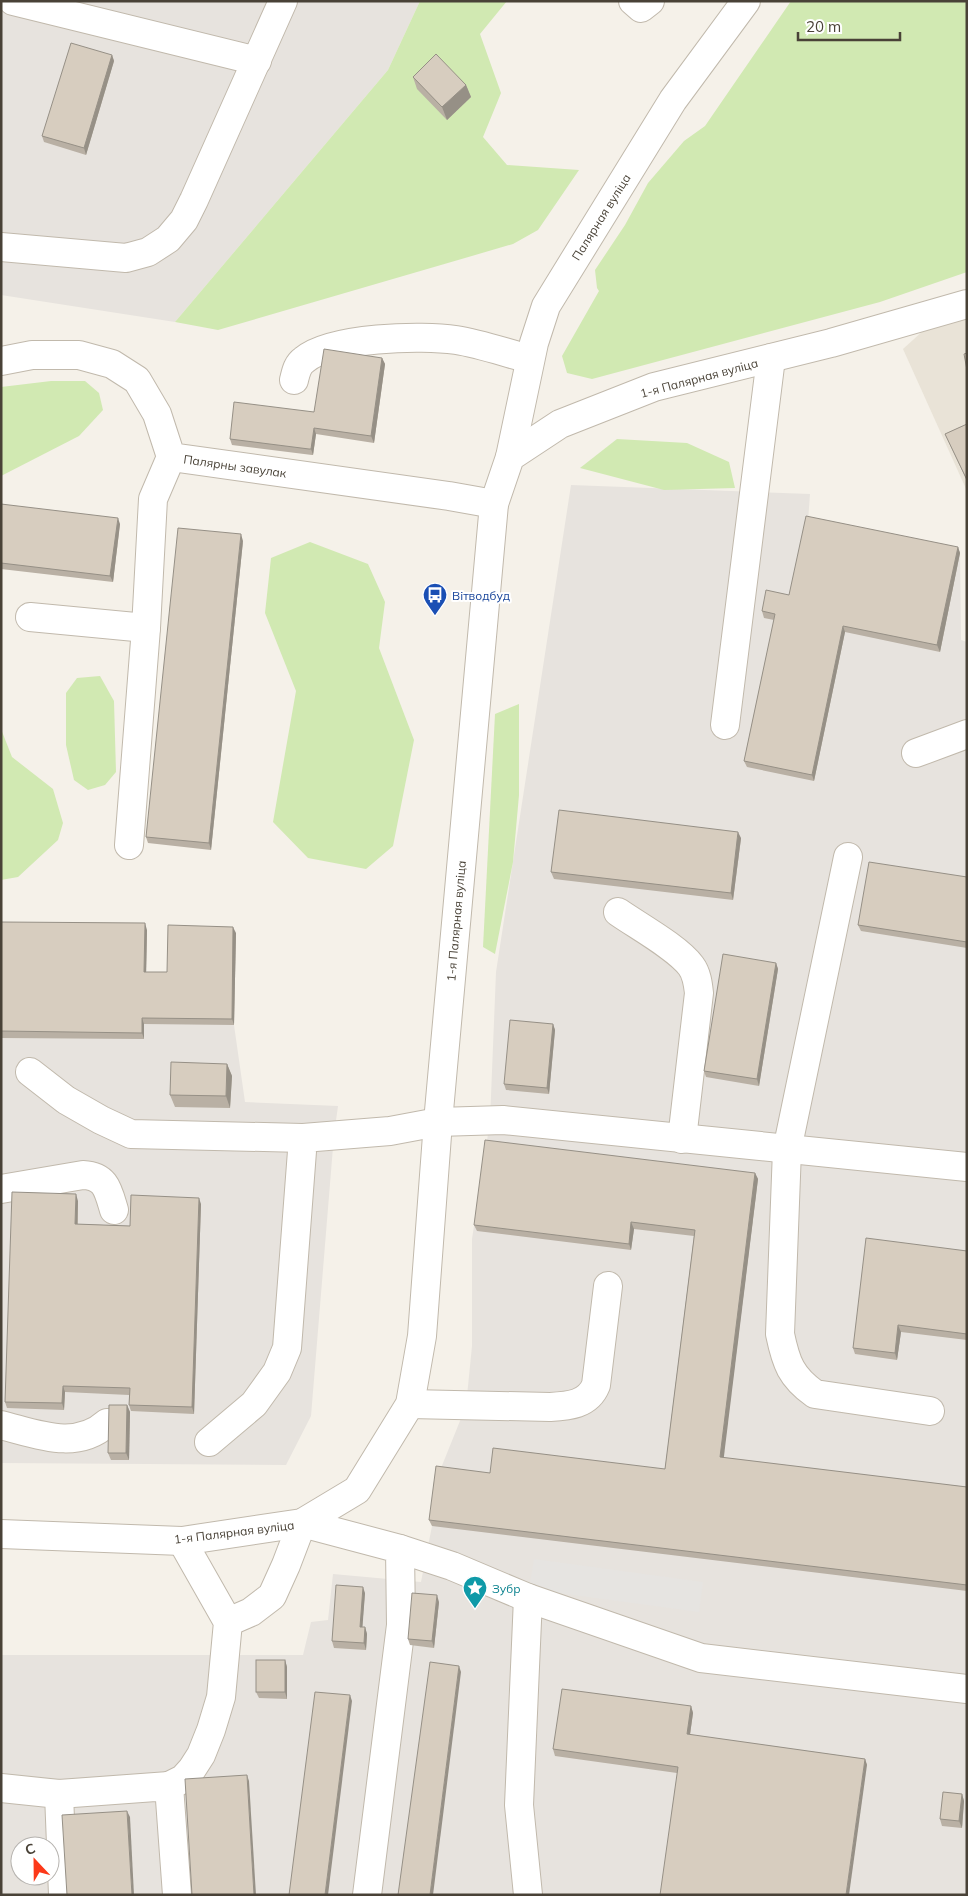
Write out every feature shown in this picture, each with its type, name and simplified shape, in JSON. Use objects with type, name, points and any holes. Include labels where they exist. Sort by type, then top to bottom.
[{"type":"street","points":[[13,1],[257,61]]},
{"type":"street","points":[[1,247],[126,258],[148,252],[168,239],[184,220],[194,200],[283,1]]},
{"type":"street","points":[[633,1],[641,8],[650,1]]},
{"type":"street","name":"Палярная вуліца","points":[[510,457],[530,359],[546,306],[672,100],[746,1]]},
{"type":"street","name":"1-я Палярная вуліца","points":[[1,1534],[182,1541],[302,1524],[357,1490],[410,1404],[422,1336],[438,1122],[494,504],[510,457],[560,424],[654,387],[831,343],[967,304]]},
{"type":"street","points":[[294,380],[297,367],[302,360],[312,354],[340,344],[370,340],[457,340],[530,359]]},
{"type":"street","name":"Палярны завулак","points":[[1,361],[32,355],[78,355],[112,364],[137,380],[157,414],[171,457],[494,504]]},
{"type":"street","points":[[725,725],[771,358]]},
{"type":"street","points":[[130,845],[146,628],[153,499],[171,457]]},
{"type":"street","points":[[30,617],[146,628]]},
{"type":"street","points":[[916,753],[967,734]]},
{"type":"street","points":[[848,857],[787,1150],[780,1334],[784,1357],[791,1371],[800,1384],[815,1394],[930,1411]]},
{"type":"street","points":[[618,912],[682,956],[693,968],[698,980],[699,993],[682,1139]]},
{"type":"street","points":[[30,1072],[66,1100],[131,1134],[303,1138],[390,1131],[438,1122],[503,1120],[967,1168]]},
{"type":"street","points":[[209,1442],[254,1404],[277,1372],[287,1348],[303,1138]]},
{"type":"street","points":[[1,1189],[83,1175],[94,1176],[108,1189],[114,1210]]},
{"type":"street","points":[[410,1404],[550,1407],[572,1405],[586,1399],[592,1394],[596,1385],[608,1286]]},
{"type":"street","points":[[1,1425],[59,1439],[71,1439],[98,1431],[107,1423]]},
{"type":"street","points":[[228,1622],[251,1612],[272,1596],[302,1524],[400,1549],[452,1566],[528,1598],[701,1658],[967,1690]]},
{"type":"street","points":[[1,1788],[59,1794],[170,1786],[183,1779],[192,1769],[201,1756],[212,1730],[221,1697],[228,1622],[182,1541]]},
{"type":"street","points":[[367,1895],[401,1625],[400,1549]]},
{"type":"street","points":[[528,1598],[519,1806],[528,1895]]},
{"type":"street","points":[[170,1786],[177,1895]]},
{"type":"street","points":[[59,1794],[63,1895]]},
{"type":"shaded area","points":[[1,1],[420,1],[388,70],[175,322],[1,295]]},
{"type":"shaded area","points":[[967,291],[967,491],[903,349]]},
{"type":"shaded area","points":[[571,485],[810,494],[808,522],[960,553],[961,640],[967,642],[967,1895],[1,1895],[1,1655],[303,1655],[311,1622],[328,1620],[333,1574],[421,1582],[432,1526],[439,1473],[466,1406],[472,1346],[472,1239],[490,1121],[496,972]]},
{"type":"shaded area","points":[[1,928],[147,930],[146,978],[169,979],[170,932],[236,933],[234,1025],[245,1102],[338,1106],[311,1416],[286,1465],[1,1463]]},
{"type":"shaded area","points":[[534,1559],[703,1582],[699,1612],[529,1589]]},
{"type":"green space","points":[[420,1],[507,1],[480,34],[501,93],[483,137],[507,165],[579,170],[538,230],[513,244],[218,330],[175,322],[388,70]]},
{"type":"green space","points":[[791,1],[967,1],[967,272],[880,302],[592,379],[567,373],[562,356],[599,291],[595,270],[625,225],[648,183],[684,141],[705,126]]},
{"type":"green space","points":[[51,381],[85,381],[99,393],[103,410],[79,436],[1,476],[1,387]]},
{"type":"green space","points":[[617,439],[687,443],[729,462],[735,488],[664,490],[580,468]]},
{"type":"green space","points":[[310,542],[368,564],[385,602],[379,648],[414,740],[393,846],[366,869],[308,858],[273,822],[296,691],[265,613],[271,558]]},
{"type":"green space","points":[[100,676],[114,701],[116,772],[105,785],[88,790],[74,780],[66,745],[66,693],[77,678]]},
{"type":"green space","points":[[519,704],[519,795],[513,862],[495,954],[483,947],[495,714]]},
{"type":"green space","points":[[1,729],[12,757],[53,789],[63,823],[58,840],[18,877],[1,880]]},
{"type":"building","points":[[71,43],[112,55],[84,148],[42,136]]},
{"type":"building","points":[[436,54],[466,85],[442,107],[413,77]]},
{"type":"building","points":[[324,349],[382,358],[371,436],[314,428],[311,449],[230,439],[234,402],[314,412]]},
{"type":"building","points":[[967,353],[967,370],[964,354]]},
{"type":"building","points":[[967,424],[967,480],[945,434]]},
{"type":"building","points":[[1,504],[118,518],[110,576],[1,563]]},
{"type":"building","points":[[806,516],[958,547],[937,645],[843,626],[812,775],[744,761],[775,614],[762,611],[766,590],[789,595]]},
{"type":"building","points":[[178,528],[241,534],[209,843],[146,837]]},
{"type":"building","points":[[559,810],[738,832],[731,893],[551,872]]},
{"type":"building","points":[[869,862],[967,877],[967,942],[858,925]]},
{"type":"building","points":[[1,922],[145,923],[144,972],[167,972],[168,925],[233,927],[232,1019],[142,1018],[142,1033],[1,1031]]},
{"type":"building","points":[[723,954],[776,963],[757,1079],[704,1071]]},
{"type":"building","points":[[510,1020],[553,1024],[547,1088],[504,1084]]},
{"type":"building","points":[[171,1062],[227,1064],[226,1096],[170,1095]]},
{"type":"building","points":[[485,1140],[755,1173],[720,1457],[967,1487],[967,1585],[429,1520],[436,1466],[490,1473],[493,1448],[665,1469],[695,1230],[631,1222],[629,1244],[474,1225]]},
{"type":"building","points":[[12,1192],[76,1194],[75,1224],[130,1226],[131,1195],[199,1198],[192,1407],[129,1405],[130,1388],[63,1386],[62,1403],[5,1402]]},
{"type":"building","points":[[866,1238],[967,1251],[967,1334],[898,1325],[895,1353],[853,1348]]},
{"type":"building","points":[[109,1405],[127,1405],[126,1453],[108,1453]]},
{"type":"building","points":[[336,1585],[363,1587],[360,1627],[365,1627],[364,1643],[332,1641]]},
{"type":"building","points":[[412,1593],[437,1595],[432,1641],[408,1639]]},
{"type":"building","points":[[256,1660],[285,1660],[285,1692],[256,1692]]},
{"type":"building","points":[[430,1662],[459,1666],[430,1895],[398,1895]]},
{"type":"building","points":[[562,1689],[691,1706],[687,1734],[865,1759],[846,1895],[660,1895],[678,1767],[553,1749]]},
{"type":"building","points":[[315,1692],[350,1695],[325,1895],[289,1895]]},
{"type":"building","points":[[247,1775],[254,1895],[192,1895],[185,1779]]},
{"type":"building","points":[[943,1792],[962,1794],[959,1821],[940,1819]]},
{"type":"building","points":[[127,1811],[132,1895],[67,1895],[62,1815]]},
{"type":"place","name":"Вітводбуд","points":[[435,616]]},
{"type":"place","name":"Зубр","points":[[475,1609]]}]
